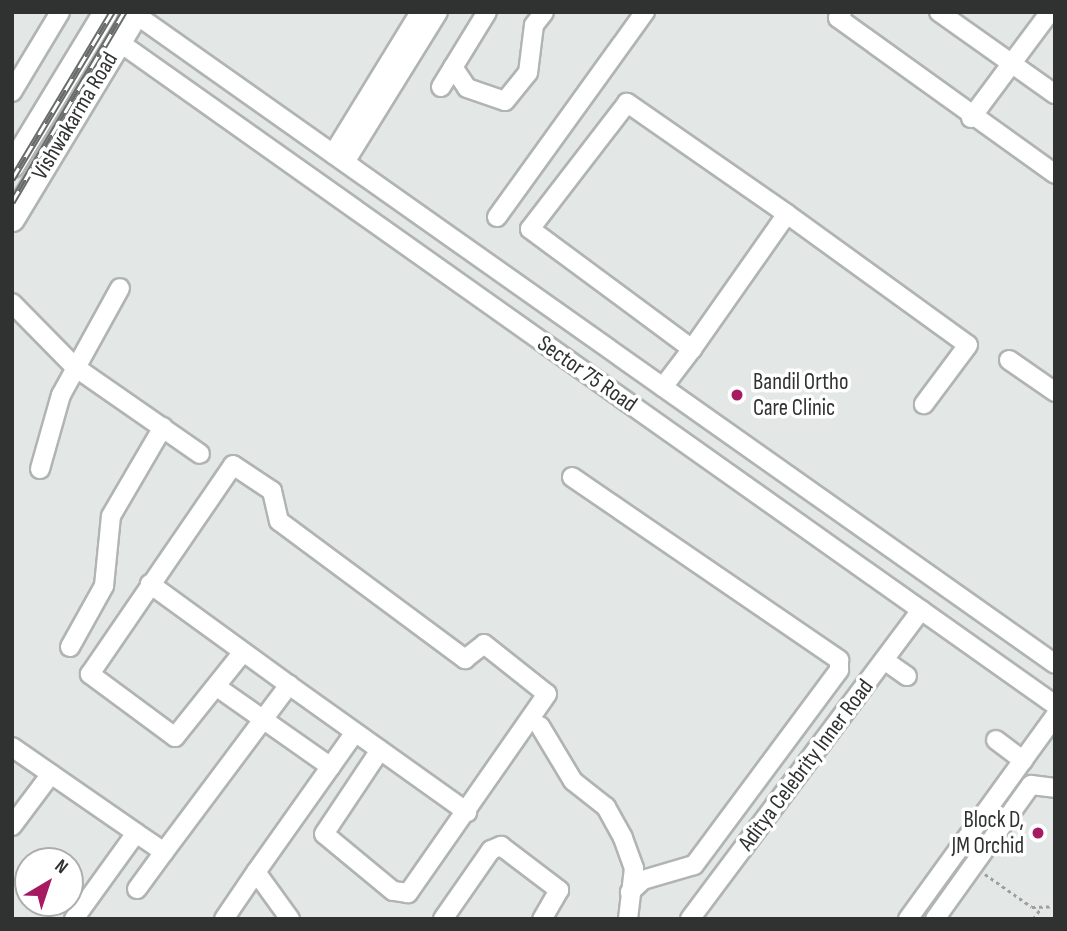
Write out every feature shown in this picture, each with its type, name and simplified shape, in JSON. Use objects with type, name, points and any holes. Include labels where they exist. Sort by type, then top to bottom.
[{"type":"main road","name":"Vishwakarma Road","points":[[12,165],[105,12]]},
{"type":"main road","name":"Vishwakarma Road","points":[[12,219],[136,13]]},
{"type":"street","points":[[12,92],[60,12]]},
{"type":"street","points":[[339,158],[420,12]]},
{"type":"street","points":[[339,158],[438,12]]},
{"type":"street","points":[[441,87],[487,12]]},
{"type":"street","points":[[453,67],[467,89],[505,102],[528,73],[534,25],[544,12]]},
{"type":"street","points":[[497,217],[645,12]]},
{"type":"street","points":[[842,12],[838,18],[971,118],[1055,174]]},
{"type":"street","points":[[939,12],[1055,94]]},
{"type":"street","points":[[971,118],[1050,12]]},
{"type":"street","name":"Sector 75 Road","points":[[136,13],[1055,664]]},
{"type":"street","name":"Sector 75 Road","points":[[120,42],[1055,705]]},
{"type":"street","points":[[165,74],[183,48]]},
{"type":"street","points":[[692,349],[530,229],[627,103],[968,345],[924,404]]},
{"type":"street","points":[[663,387],[787,214]]},
{"type":"street","points":[[40,469],[75,367],[120,288]]},
{"type":"street","points":[[12,303],[75,367],[200,454]]},
{"type":"street","points":[[1009,360],[1055,392]]},
{"type":"street","points":[[70,647],[104,586],[111,516],[163,427]]},
{"type":"street","points":[[243,652],[175,737],[91,676],[150,584],[233,465],[268,488],[275,516],[301,538],[465,659],[484,644],[547,694],[414,890],[393,891],[324,834],[380,750]]},
{"type":"street","points":[[572,477],[839,660],[825,689],[694,865],[643,880],[630,892]]},
{"type":"street","points":[[150,584],[467,812]]},
{"type":"street","name":"Aditya Celebrity Inner Road","points":[[690,919],[921,611]]},
{"type":"street","points":[[884,660],[907,676]]},
{"type":"street","points":[[137,889],[289,685]]},
{"type":"street","points":[[217,687],[331,767]]},
{"type":"street","points":[[908,919],[1055,716]]},
{"type":"street","points":[[540,726],[573,781],[606,807],[623,838],[634,868],[628,919]]},
{"type":"street","points":[[224,919],[355,732]]},
{"type":"street","points":[[996,740],[1023,760]]},
{"type":"street","points":[[12,747],[164,852]]},
{"type":"street","points":[[12,826],[51,774]]},
{"type":"street","points":[[935,919],[1031,785],[1055,788]]},
{"type":"street","points":[[74,919],[136,833]]},
{"type":"street","points":[[443,919],[491,850],[501,846],[559,890],[542,919]]},
{"type":"street","points":[[256,872],[290,919]]},
{"type":"path","points":[[973,866],[1041,908]]},
{"type":"path","points":[[1033,919],[1041,908],[1055,905]]},
{"type":"railway","points":[[12,179],[112,12]]},
{"type":"railway","points":[[12,202],[124,12]]},
{"type":"place","name":"Bandil Ortho Care Clinic","points":[[737,395]]},
{"type":"place","name":"Block D, JM Orchid","points":[[1038,833]]}]
